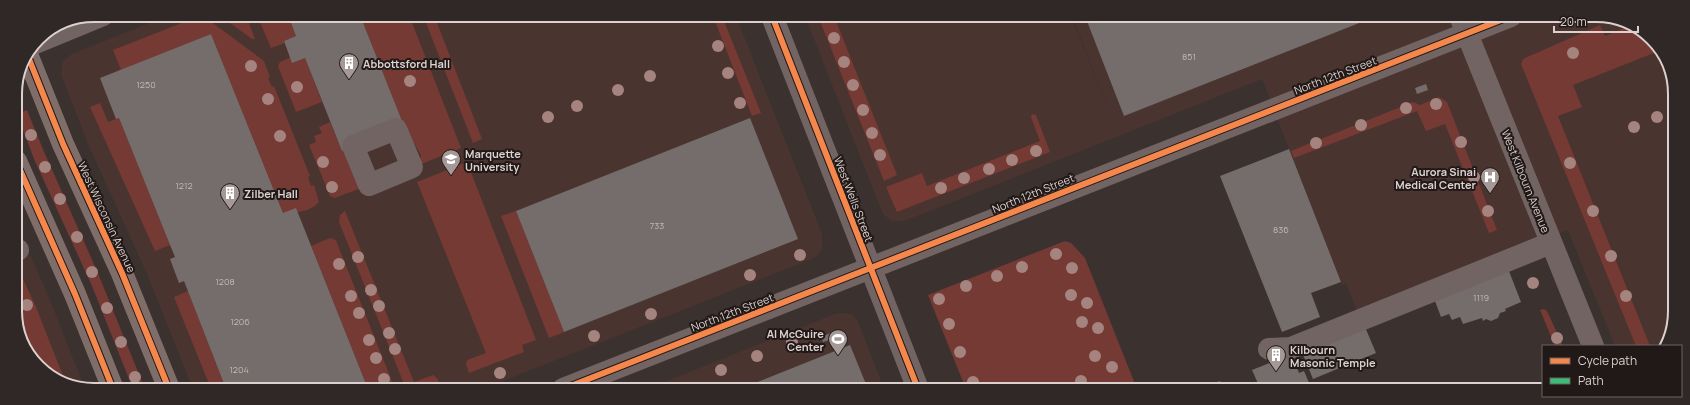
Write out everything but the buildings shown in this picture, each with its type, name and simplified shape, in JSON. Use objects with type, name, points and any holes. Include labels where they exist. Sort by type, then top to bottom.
[{"type":"main road","name":"West Wisconsin Avenue","points":[[30,61],[63,144],[122,273],[166,383]]},
{"type":"main road","points":[[22,175],[75,294],[111,383]]},
{"type":"street","points":[[51,36],[86,22]]},
{"type":"street","name":"West Wells Street","points":[[774,22],[916,383]]},
{"type":"street","name":"North 12th Street","points":[[578,383],[1076,187],[1463,25],[1479,22]]},
{"type":"street","name":"West Kilbourn Avenue","points":[[1463,25],[1593,345]]},
{"type":"street","points":[[1269,349],[1291,348],[1551,243]]},
{"type":"shaded area","name":"Marquette University","points":[[152,22],[738,22],[822,234],[822,248],[820,253],[814,258],[498,383],[191,383],[147,274],[88,144],[61,74],[63,61],[72,54]]},
{"type":"shaded area","points":[[184,22],[211,22],[264,61],[270,77],[268,78],[272,87],[274,86],[310,176],[308,177],[311,186],[314,185],[319,202],[307,210],[283,213],[211,34],[121,70],[113,50]]},
{"type":"shaded area","points":[[229,22],[249,22],[255,39],[252,39]]},
{"type":"shaded area","points":[[260,22],[291,22],[296,36],[284,41],[285,43],[271,48]]},
{"type":"shaded area","points":[[363,22],[412,22],[461,148],[419,165],[421,155],[404,126]]},
{"type":"shaded area","points":[[426,22],[437,22],[482,139],[473,143]]},
{"type":"shaded area","points":[[715,22],[724,22],[761,113],[752,116]]},
{"type":"shaded area","name":"Aurora Sinai Medical Center","points":[[807,22],[1073,22],[1115,126],[1074,22],[1610,23],[1628,29],[1647,43],[1661,62],[1667,80],[1668,311],[1666,329],[1659,345],[1615,345],[1568,230],[1358,314],[1346,283],[1342,285],[1262,79],[912,218],[902,221],[892,221],[883,214]]},
{"type":"shaded area","points":[[820,22],[836,22],[897,175],[884,181]]},
{"type":"shaded area","points":[[1600,25],[1605,36],[1625,28],[1628,29],[1647,43],[1655,53],[1573,85],[1582,107],[1558,116],[1650,345],[1636,345],[1521,64],[1523,59]]},
{"type":"shaded area","points":[[291,57],[305,58],[322,102],[296,112],[278,66],[280,62]]},
{"type":"shaded area","points":[[1439,97],[1447,102],[1497,230],[1489,233],[1445,124],[1426,131],[1417,111],[1294,158],[1291,151],[1413,102],[1420,105]]},
{"type":"shaded area","points":[[100,103],[108,122],[119,118],[170,245],[155,251],[90,107]]},
{"type":"shaded area","points":[[27,110],[97,271],[143,383],[131,383],[92,286],[34,159],[22,127],[22,112]]},
{"type":"shaded area","points":[[1032,114],[1036,115],[1050,152],[897,212],[886,187],[922,173],[927,186],[1040,141],[1031,117]]},
{"type":"shaded area","points":[[330,122],[342,151],[353,146],[369,185],[335,198],[330,196],[309,145],[316,142],[314,136],[322,133],[319,127]]},
{"type":"shaded area","points":[[467,162],[536,340],[522,345],[524,352],[469,373],[466,364],[467,360],[486,353],[417,182]]},
{"type":"shaded area","points":[[345,211],[414,382],[433,375],[437,378],[439,383],[404,383],[339,222],[340,215]]},
{"type":"shaded area","points":[[516,211],[564,332],[549,338],[501,216]]},
{"type":"shaded area","points":[[22,237],[48,295],[82,382],[67,378],[50,368],[37,355],[29,343],[23,325],[22,316]]},
{"type":"shaded area","points":[[330,238],[336,240],[393,383],[366,383],[311,246]]},
{"type":"shaded area","points":[[1065,241],[1071,243],[1085,258],[1135,383],[964,383],[928,295]]},
{"type":"shaded area","points":[[22,277],[36,307],[63,376],[43,362],[29,343],[23,325],[22,316]]},
{"type":"shaded area","points":[[188,291],[223,383],[209,383],[174,297]]},
{"type":"shaded area","points":[[1544,309],[1547,311],[1563,345],[1555,345],[1540,310]]},
{"type":"shaded area","points":[[835,314],[851,314],[857,319],[882,383],[662,383]]},
{"type":"cycle path","points":[[774,22],[916,383]]},
{"type":"cycle path","points":[[578,383],[1496,22]]},
{"type":"cycle path","points":[[30,61],[63,144],[122,273],[167,383]]},
{"type":"cycle path","points":[[22,175],[75,294],[111,383]]},
{"type":"place","name":"Abbottsford Hall","points":[[349,80]]},
{"type":"place","name":"Marquette University","points":[[451,176]]},
{"type":"place","name":"Aurora Sinai Medical Center","points":[[1490,194]]},
{"type":"place","name":"Zilber Hall","points":[[230,210]]},
{"type":"place","name":"Al McGuire Center","points":[[838,356]]},
{"type":"place","name":"Kilbourn Masonic Temple","points":[[1276,372]]}]
